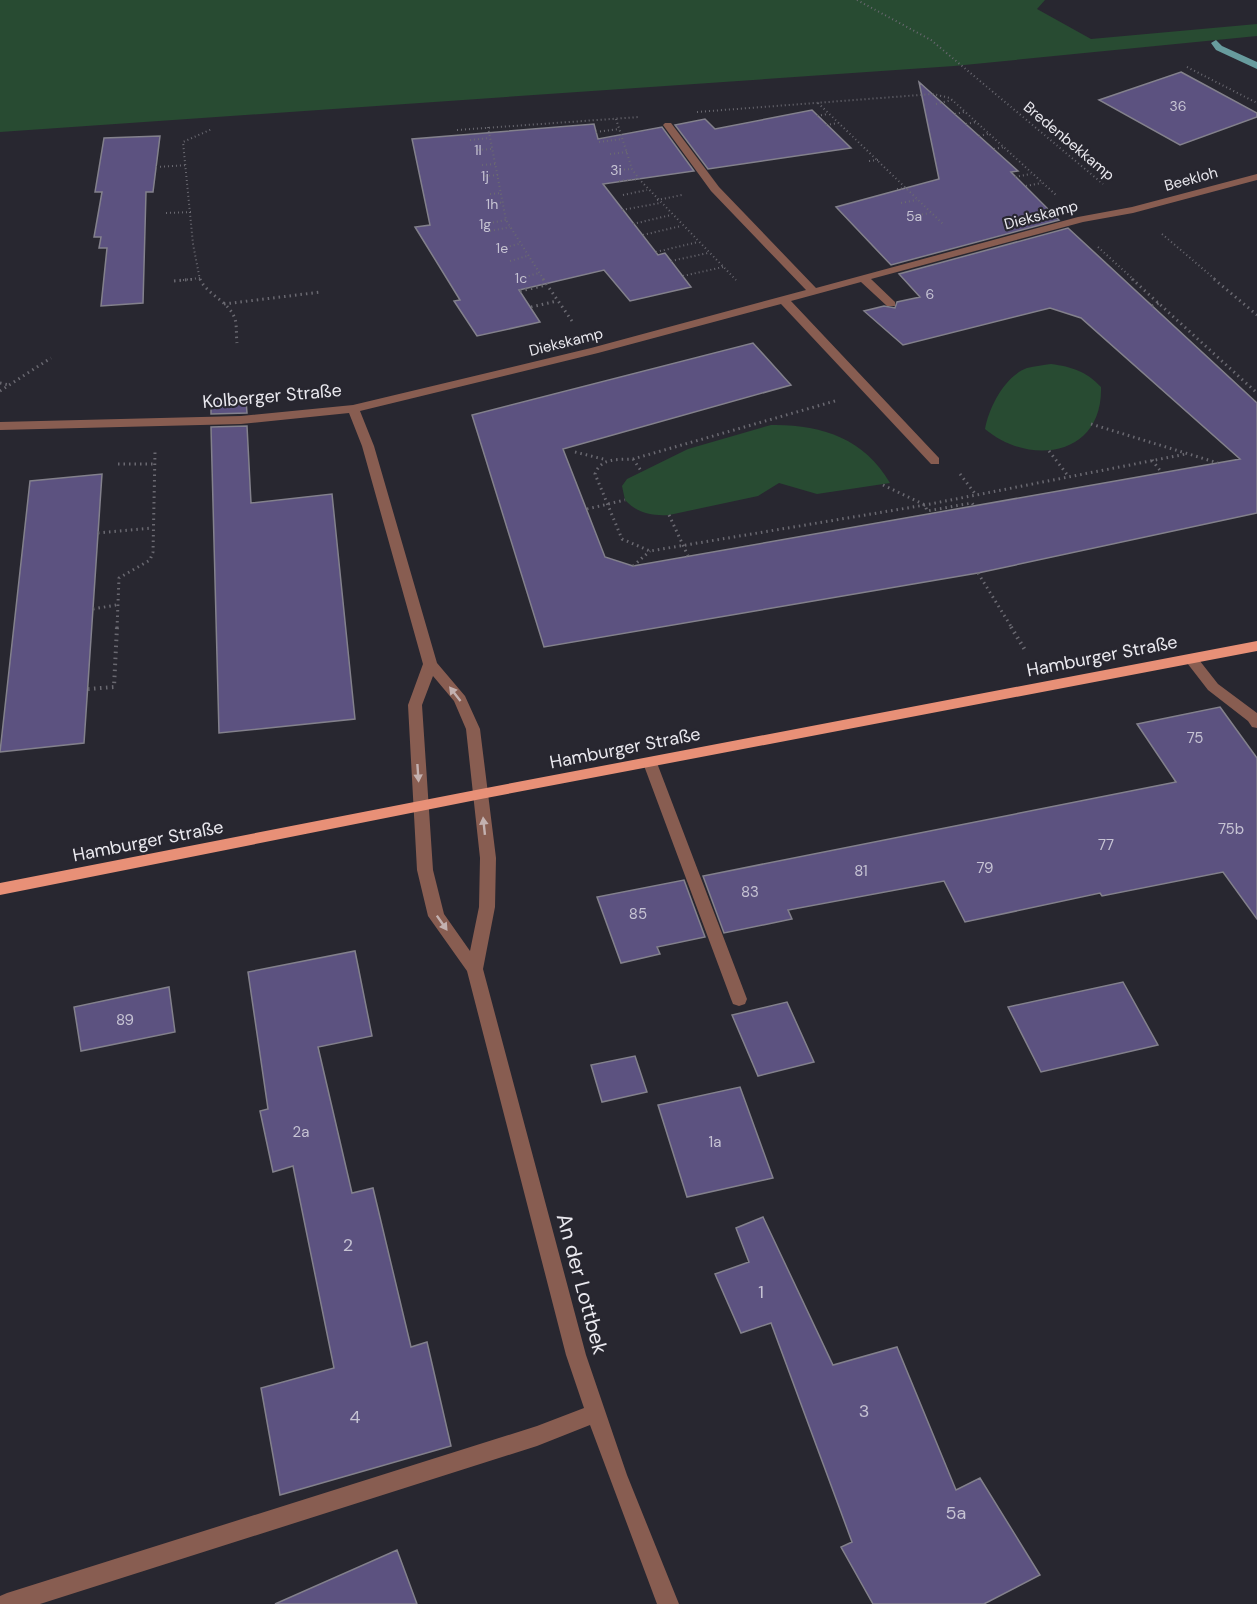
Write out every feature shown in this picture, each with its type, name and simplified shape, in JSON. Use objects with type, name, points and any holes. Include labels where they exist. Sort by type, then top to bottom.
[{"type":"main road","name":"Hamburger Straße","points":[[0,890],[481,794],[1257,646]]},
{"type":"street","points":[[668,124],[715,189],[815,293]]},
{"type":"street","name":"Beekloh","points":[[1133,210],[1257,177]]},
{"type":"street","name":"Diekskamp","points":[[353,409],[594,351],[1077,221],[1133,210]]},
{"type":"street","points":[[864,279],[891,304]]},
{"type":"street","points":[[785,301],[935,461]]},
{"type":"street","name":"Kolberger Straße","points":[[0,426],[158,424],[241,420],[353,409],[368,446],[430,664],[460,699],[473,729],[481,794]]},
{"type":"street","points":[[1191,659],[1213,687],[1253,717],[1257,723]]},
{"type":"street","points":[[421,807],[415,705],[430,664]]},
{"type":"street","points":[[650,763],[739,999]]},
{"type":"street","name":"An der Lottbek","points":[[475,969],[487,907],[488,858],[481,794]]},
{"type":"street","name":"An der Lottbek","points":[[421,807],[424,870],[436,916],[475,969],[576,1355],[617,1475],[668,1604]]},
{"type":"street","points":[[7,1604],[537,1436],[597,1413]]},
{"type":"path","name":"Bredenbekkamp","points":[[856,0],[939,46],[1257,315]]},
{"type":"path","points":[[1186,67],[1257,103]]},
{"type":"path","points":[[696,112],[933,94],[952,100],[1043,183],[1102,250],[1257,393]]},
{"type":"path","points":[[936,104],[952,100]]},
{"type":"path","points":[[817,102],[971,250]]},
{"type":"path","points":[[955,114],[965,112]]},
{"type":"path","points":[[817,116],[829,114]]},
{"type":"path","points":[[457,130],[642,117]]},
{"type":"path","points":[[615,118],[632,169],[647,190],[723,267],[766,306]]},
{"type":"path","points":[[966,124],[976,122]]},
{"type":"path","points":[[826,125],[839,123]]},
{"type":"path","points":[[488,127],[506,220],[546,285],[594,351]]},
{"type":"path","points":[[212,129],[183,142],[188,165],[200,278],[208,291],[235,319],[237,343]]},
{"type":"path","points":[[596,132],[619,129]]},
{"type":"path","points":[[979,136],[989,134]]},
{"type":"path","points":[[846,139],[854,137]]},
{"type":"path","points":[[470,140],[489,138]]},
{"type":"path","points":[[599,142],[622,139]]},
{"type":"path","points":[[994,149],[1005,147]]},
{"type":"path","points":[[857,149],[865,148]]},
{"type":"path","points":[[478,150],[491,149]]},
{"type":"path","points":[[610,154],[627,152]]},
{"type":"path","points":[[869,161],[878,160]]},
{"type":"path","points":[[1008,162],[1017,160]]},
{"type":"path","points":[[482,165],[495,164]]},
{"type":"path","points":[[156,167],[188,165]]},
{"type":"path","points":[[616,170],[632,169]]},
{"type":"path","points":[[881,173],[889,171]]},
{"type":"path","points":[[1015,177],[1032,173]]},
{"type":"path","points":[[485,176],[498,175]]},
{"type":"path","points":[[619,181],[639,179]]},
{"type":"path","points":[[1026,186],[1043,183]]},
{"type":"path","points":[[897,189],[906,188]]},
{"type":"path","points":[[623,195],[647,190]]},
{"type":"path","points":[[490,194],[502,193]]},
{"type":"path","points":[[901,203],[918,200]]},
{"type":"path","points":[[492,204],[504,202]]},
{"type":"path","points":[[622,210],[660,203]]},
{"type":"path","points":[[166,213],[192,212]]},
{"type":"path","points":[[914,216],[931,212]]},
{"type":"path","points":[[633,224],[671,215]]},
{"type":"path","points":[[485,224],[506,220]]},
{"type":"path","points":[[643,235],[682,226]]},
{"type":"path","points":[[490,231],[510,227]]},
{"type":"path","points":[[656,252],[699,242]]},
{"type":"path","points":[[502,248],[519,244]]},
{"type":"path","points":[[1094,252],[1102,250]]},
{"type":"path","points":[[671,261],[709,253]]},
{"type":"path","points":[[510,261],[527,256]]},
{"type":"path","points":[[683,276],[723,267]]},
{"type":"path","points":[[521,278],[539,273]]},
{"type":"path","points":[[174,281],[200,278]]},
{"type":"path","points":[[520,291],[546,285]]},
{"type":"path","points":[[223,304],[321,292]]},
{"type":"path","points":[[531,307],[557,301]]},
{"type":"path","points":[[1152,306],[1159,303]]},
{"type":"path","points":[[0,391],[51,358]]},
{"type":"path","points":[[0,383],[10,385]]},
{"type":"path","points":[[575,452],[608,460],[633,459],[868,392]]},
{"type":"path","points":[[768,421],[771,425]]},
{"type":"path","points":[[88,689],[114,687],[119,578],[150,560],[153,552],[154,464],[158,424]]},
{"type":"path","points":[[1090,424],[1218,463]]},
{"type":"path","points":[[1049,451],[1069,477]]},
{"type":"path","points":[[608,460],[597,468],[595,474],[607,506],[622,538],[634,546],[650,551],[925,505],[1186,454]]},
{"type":"path","points":[[633,459],[642,472]]},
{"type":"path","points":[[1152,460],[1162,473]]},
{"type":"path","points":[[118,464],[154,464]]},
{"type":"path","points":[[884,484],[925,505],[927,511],[972,503],[975,507]]},
{"type":"path","points":[[587,509],[625,500]]},
{"type":"path","points":[[669,515],[688,556]]},
{"type":"path","points":[[98,533],[152,528]]},
{"type":"path","points":[[633,566],[650,551]]},
{"type":"path","points":[[978,573],[1025,650]]},
{"type":"path","points":[[93,609],[116,605]]},
{"type":"green space","points":[[0,0],[1045,0],[1037,9],[1091,39],[1257,24],[1257,36],[954,66],[0,132]]},
{"type":"green space","points":[[1051,364],[1078,371],[1090,377],[1101,387],[1098,410],[1090,428],[1077,441],[1061,448],[1042,451],[1022,448],[1003,441],[985,429],[994,402],[1012,378],[1027,368]]},
{"type":"green space","points":[[771,425],[807,427],[839,437],[867,455],[890,483],[817,494],[779,483],[758,496],[669,515],[645,513],[634,508],[625,500],[622,486],[627,479],[688,449]]},
{"type":"building","points":[[1181,72],[1257,113],[1257,117],[1180,145],[1099,100]]},
{"type":"building","points":[[919,82],[1018,171],[1011,172],[1059,220],[891,265],[836,207],[939,179]]},
{"type":"building","points":[[812,110],[851,148],[708,169],[675,125],[705,119],[715,129]]},
{"type":"building","points":[[594,124],[598,139],[662,127],[694,171],[603,184],[658,255],[665,253],[691,287],[630,301],[604,270],[519,290],[540,322],[477,336],[454,301],[460,300],[415,227],[430,225],[412,139]]},
{"type":"building","points":[[160,136],[153,192],[146,192],[143,303],[101,306],[107,248],[99,248],[101,237],[94,237],[102,192],[95,192],[104,138]]},
{"type":"building","points":[[1068,228],[1257,403],[1257,513],[978,573],[544,647],[472,415],[753,343],[791,385],[563,449],[605,557],[633,566],[1240,459],[1081,318],[1050,308],[903,345],[864,311],[884,306],[895,308],[897,302],[920,297],[899,274]]},
{"type":"building","points":[[246,400],[247,413],[211,414],[211,401]]},
{"type":"building","points":[[247,426],[251,503],[332,494],[355,719],[219,733],[211,427]]},
{"type":"building","points":[[102,474],[84,743],[0,752],[30,481]]},
{"type":"building","points":[[1220,707],[1257,758],[1257,919],[1223,872],[1102,896],[1100,893],[965,922],[944,881],[788,910],[792,919],[724,933],[703,876],[1176,782],[1137,724]]},
{"type":"building","points":[[684,880],[705,937],[657,947],[660,954],[621,963],[597,897]]},
{"type":"building","points":[[355,951],[372,1036],[318,1047],[352,1193],[373,1188],[411,1347],[427,1342],[451,1446],[280,1495],[261,1388],[334,1368],[293,1166],[273,1172],[260,1111],[268,1109],[248,972]]},
{"type":"building","points":[[1123,982],[1158,1045],[1041,1072],[1008,1007]]},
{"type":"building","points":[[169,987],[175,1032],[81,1051],[74,1007]]},
{"type":"building","points":[[787,1002],[814,1062],[758,1076],[732,1015]]},
{"type":"building","points":[[635,1056],[647,1092],[602,1102],[591,1065]]},
{"type":"building","points":[[740,1087],[773,1178],[687,1197],[658,1105]]},
{"type":"building","points":[[763,1217],[833,1365],[897,1347],[956,1490],[980,1478],[1040,1575],[984,1604],[873,1604],[841,1547],[852,1542],[771,1323],[741,1333],[715,1274],[749,1262],[736,1228]]},
{"type":"building","points":[[397,1550],[417,1604],[275,1604]]},
{"type":"waterway","points":[[1216,43],[1219,48],[1257,66]]}]
